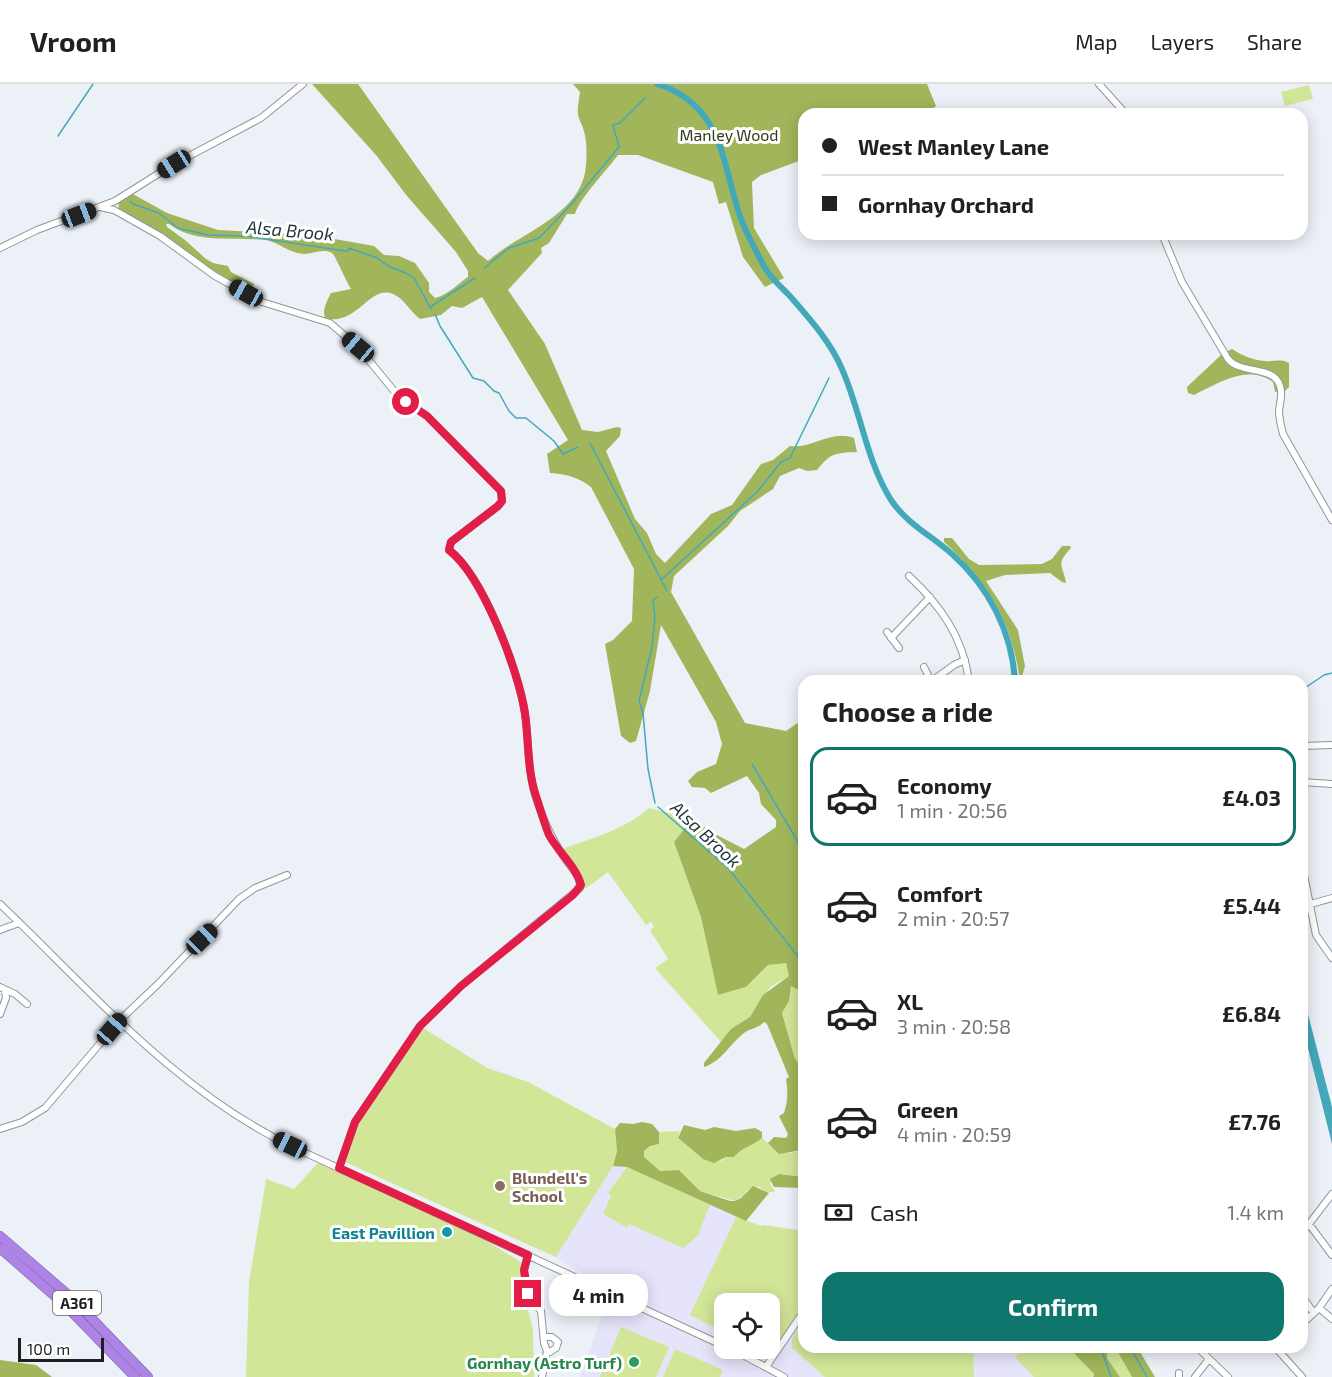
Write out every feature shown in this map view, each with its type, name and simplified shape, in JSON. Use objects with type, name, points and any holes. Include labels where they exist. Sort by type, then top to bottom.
[{"type":"highway","name":"A361","points":[[0,1236],[73,1299],[148,1377]]},
{"type":"highway","name":"A361","points":[[0,1248],[66,1306],[135,1377]]},
{"type":"street","points":[[0,248],[37,230],[115,201],[174,164],[261,118],[303,84]]},
{"type":"street","points":[[1099,84],[1121,108]]},
{"type":"street","points":[[114,210],[115,201]]},
{"type":"street","points":[[100,207],[114,210],[160,236],[215,276],[262,302],[330,323],[336,327],[358,347],[399,396],[427,416],[501,491],[502,501],[498,506],[451,542],[449,550],[467,568],[481,592],[509,657],[522,698],[535,795],[549,834],[578,876],[580,888],[461,986],[420,1026],[355,1122],[339,1168]]},
{"type":"street","points":[[1164,240],[1182,282],[1228,359],[1239,367],[1261,371],[1274,376],[1277,380],[1281,391],[1279,420],[1283,434],[1332,520]]},
{"type":"street","points":[[909,576],[930,597],[951,626],[965,660],[968,675]]},
{"type":"street","points":[[899,648],[889,635],[930,597]]},
{"type":"street","points":[[940,675],[965,660]]},
{"type":"street","points":[[924,667],[929,675]]},
{"type":"street","points":[[1308,746],[1332,746],[1332,753]]},
{"type":"street","points":[[1308,782],[1332,784]]},
{"type":"street","points":[[1308,873],[1317,935],[1332,957]]},
{"type":"street","points":[[0,1130],[22,1122],[45,1108],[120,1020],[158,984],[239,899],[255,888],[287,875]]},
{"type":"street","points":[[1311,904],[1332,898]]},
{"type":"street","points":[[0,904],[181,1076],[219,1105],[257,1129],[714,1341]]},
{"type":"street","points":[[0,930],[20,923]]},
{"type":"street","points":[[0,1014],[3,989],[9,990],[27,1004]]},
{"type":"street","points":[[1331,1252],[1309,1224],[1332,1195]]},
{"type":"street","points":[[528,1255],[524,1270],[526,1290],[541,1311],[547,1351],[542,1377]]},
{"type":"street","points":[[1308,1318],[1332,1289]]},
{"type":"street","points":[[1308,1302],[1316,1310],[1332,1319]]},
{"type":"street","points":[[766,1367],[798,1320]]},
{"type":"street","points":[[544,1336],[552,1337],[558,1342],[554,1350],[547,1351]]},
{"type":"street","points":[[1203,1353],[1225,1375]]},
{"type":"street","points":[[1282,1353],[1302,1377]]},
{"type":"street","points":[[751,1359],[784,1377]]},
{"type":"street","points":[[1195,1377],[1209,1359]]},
{"type":"shaded area","name":"Blundell's School","points":[[423,1028],[487,1068],[528,1082],[615,1129],[628,1161],[736,1217],[761,1226],[798,1230],[798,1353],[1085,1353],[1109,1377],[580,1377],[608,1299],[615,1289],[578,1271],[556,1257],[345,1162]]},
{"type":"green space","name":"Manley Wood","points":[[312,84],[358,84],[478,253],[488,261],[562,210],[574,197],[582,182],[587,151],[578,115],[580,92],[573,84],[927,84],[936,106],[934,108],[798,108],[798,161],[761,175],[752,182],[754,228],[784,278],[765,287],[743,257],[726,202],[719,204],[713,182],[638,155],[618,155],[587,193],[575,214],[567,214],[549,243],[541,248],[542,253],[508,290],[545,344],[582,430],[598,432],[621,428],[620,436],[606,451],[635,519],[647,533],[656,554],[665,563],[711,514],[732,505],[761,464],[773,460],[790,446],[806,445],[838,436],[854,438],[857,452],[834,455],[817,470],[807,471],[799,468],[780,476],[773,489],[740,511],[728,526],[674,576],[671,592],[745,723],[786,731],[798,723],[798,990],[791,986],[789,1001],[782,1013],[795,1059],[798,1062],[798,1151],[779,1154],[768,1143],[774,1137],[786,1138],[788,1134],[779,1116],[784,1113],[787,1096],[786,1079],[789,1077],[767,1024],[764,1022],[744,1033],[721,1057],[704,1067],[704,1063],[731,1029],[750,1017],[763,995],[789,976],[786,963],[768,965],[746,987],[718,995],[701,917],[674,842],[692,819],[744,849],[776,827],[776,820],[761,804],[759,793],[747,776],[711,793],[705,788],[692,787],[688,781],[697,772],[716,764],[722,744],[716,722],[661,625],[650,691],[636,741],[630,743],[621,736],[605,644],[613,640],[632,621],[634,569],[591,487],[572,477],[550,473],[547,454],[568,440],[482,297],[462,308],[452,306],[441,315],[420,319],[397,296],[384,293],[369,300],[346,317],[325,318],[325,309],[331,293],[351,289],[332,253],[325,251],[304,254],[266,240],[191,235],[166,224],[206,259],[228,266],[231,272],[254,284],[251,291],[247,291],[199,262],[154,229],[119,210],[118,200],[131,193],[167,213],[218,230],[312,235],[374,246],[384,255],[399,256],[415,263],[429,283],[429,292],[435,298],[439,297],[468,277],[468,271],[456,252],[407,196],[376,155]]},
{"type":"green space","points":[[1309,85],[1313,99],[1285,106],[1281,92]]},
{"type":"green space","points":[[1232,349],[1256,360],[1289,363],[1289,387],[1285,391],[1275,392],[1273,382],[1263,377],[1243,375],[1223,381],[1194,395],[1188,393],[1187,387],[1222,354]]},
{"type":"green space","points":[[944,538],[952,538],[969,559],[979,565],[1042,564],[1052,559],[1062,546],[1070,546],[1062,562],[1066,583],[1050,573],[1005,575],[986,581],[1018,630],[1025,666],[1022,675],[1019,674],[1009,635],[994,601],[984,585],[944,542]]},
{"type":"green space","points":[[649,808],[692,819],[674,842],[701,917],[718,995],[746,987],[768,965],[786,962],[789,976],[770,987],[750,1017],[731,1029],[722,1043],[655,968],[668,959],[650,930],[654,927],[651,922],[646,925],[608,872],[585,889],[562,849],[618,828]]},
{"type":"green space","points":[[791,985],[798,989],[798,1062],[795,1059],[782,1013],[789,1001]]},
{"type":"green space","points":[[423,1028],[487,1068],[528,1082],[615,1129],[617,1151],[613,1166],[556,1257],[345,1162],[358,1121]]},
{"type":"green space","points":[[620,1123],[652,1124],[659,1132],[659,1144],[650,1146],[644,1151],[644,1157],[660,1171],[679,1170],[700,1191],[730,1201],[741,1198],[753,1186],[769,1193],[746,1221],[627,1167],[613,1166],[617,1151],[615,1129]]},
{"type":"green space","points":[[684,1125],[705,1130],[714,1127],[736,1131],[755,1128],[762,1132],[762,1138],[734,1157],[726,1157],[714,1163],[703,1159],[678,1138]]},
{"type":"green space","points":[[680,1131],[678,1138],[698,1155],[721,1161],[726,1157],[734,1157],[762,1138],[780,1152],[798,1151],[798,1176],[783,1174],[770,1183],[775,1192],[767,1192],[759,1187],[747,1190],[735,1201],[700,1191],[679,1170],[660,1171],[644,1157],[644,1151],[650,1146],[659,1144],[659,1132]]},
{"type":"green space","name":"Blundell's School","points":[[318,1163],[477,1235],[521,1262],[520,1279],[533,1329],[534,1377],[246,1377],[249,1283],[266,1179],[294,1189]]},
{"type":"green space","points":[[627,1167],[710,1205],[700,1234],[683,1248],[629,1224],[627,1228],[603,1214],[611,1196],[608,1193]]},
{"type":"green space","points":[[779,1174],[798,1176],[798,1188],[774,1187],[770,1179]]},
{"type":"green space","points":[[736,1217],[761,1226],[798,1230],[798,1316],[780,1345],[780,1293],[714,1293],[714,1327],[690,1315]]},
{"type":"green space","name":"Gornhay (Astro Turf)","points":[[621,1327],[669,1347],[656,1377],[600,1377]]},
{"type":"green space","points":[[798,1330],[798,1353],[973,1353],[974,1377],[825,1377],[792,1348],[792,1339]]},
{"type":"green space","points":[[675,1349],[723,1370],[720,1377],[663,1377]]},
{"type":"green space","points":[[1019,1353],[1074,1353],[1094,1374],[1091,1377],[1034,1377],[1015,1357]]},
{"type":"green space","points":[[1074,1353],[1107,1353],[1107,1358],[1120,1377],[1093,1377],[1094,1374]]},
{"type":"green space","points":[[1107,1353],[1118,1353],[1132,1377],[1120,1377],[1107,1358]]},
{"type":"green space","points":[[1118,1353],[1141,1353],[1155,1377],[1132,1377]]},
{"type":"green space","points":[[0,1360],[36,1365],[52,1377],[0,1377]]},
{"type":"water","points":[[1308,1014],[1332,1107],[1332,1144],[1308,1048]]},
{"type":"waterway","points":[[58,136],[93,84]]},
{"type":"waterway","points":[[657,84],[679,94],[696,106],[708,122],[724,158],[741,219],[765,268],[811,321],[837,359],[849,385],[882,485],[904,516],[952,554],[977,581],[1004,628],[1014,675]]},
{"type":"waterway","points":[[484,268],[509,248],[539,238],[568,208],[619,147],[613,125],[620,123],[645,98]]},
{"type":"waterway","name":"Alsa Brook","points":[[130,201],[159,213],[178,228],[208,235],[246,236],[345,251],[349,248],[377,258],[388,266],[414,278],[431,309]]},
{"type":"waterway","points":[[430,307],[475,278]]},
{"type":"waterway","name":"Alsa Brook","points":[[435,314],[440,326],[473,378],[484,381],[499,393],[509,411],[516,418],[526,418],[554,441],[563,454],[578,447]]},
{"type":"waterway","points":[[662,579],[757,492],[781,462],[790,458],[829,378]]},
{"type":"waterway","name":"Alsa Brook","points":[[590,443],[667,591]]},
{"type":"waterway","name":"Alsa Brook","points":[[655,803],[648,769],[643,713],[639,701],[652,647],[655,618],[653,600],[657,597]]},
{"type":"waterway","points":[[1308,686],[1324,675],[1332,673]]},
{"type":"waterway","points":[[752,764],[798,842]]},
{"type":"waterway","name":"Alsa Brook","points":[[658,807],[728,868],[798,956]]},
{"type":"waterway","name":"Alsa Brook","points":[[1102,1353],[1111,1377]]},
{"type":"waterway","points":[[1133,1353],[1147,1377]]},
{"type":"place","name":"Blundell's School","points":[[500,1186]]},
{"type":"place","name":"East Pavillion","points":[[447,1232]]},
{"type":"place","name":"Gornhay (Astro Turf)","points":[[634,1362]]},
{"type":"route","points":[[406,402],[427,416],[501,491],[502,501],[498,506],[451,542],[449,550],[467,568],[481,592],[509,657],[526,715],[535,795],[549,834],[578,876],[581,885],[573,895],[461,986],[420,1026],[355,1122],[339,1168],[528,1255],[524,1270],[528,1294]]}]
